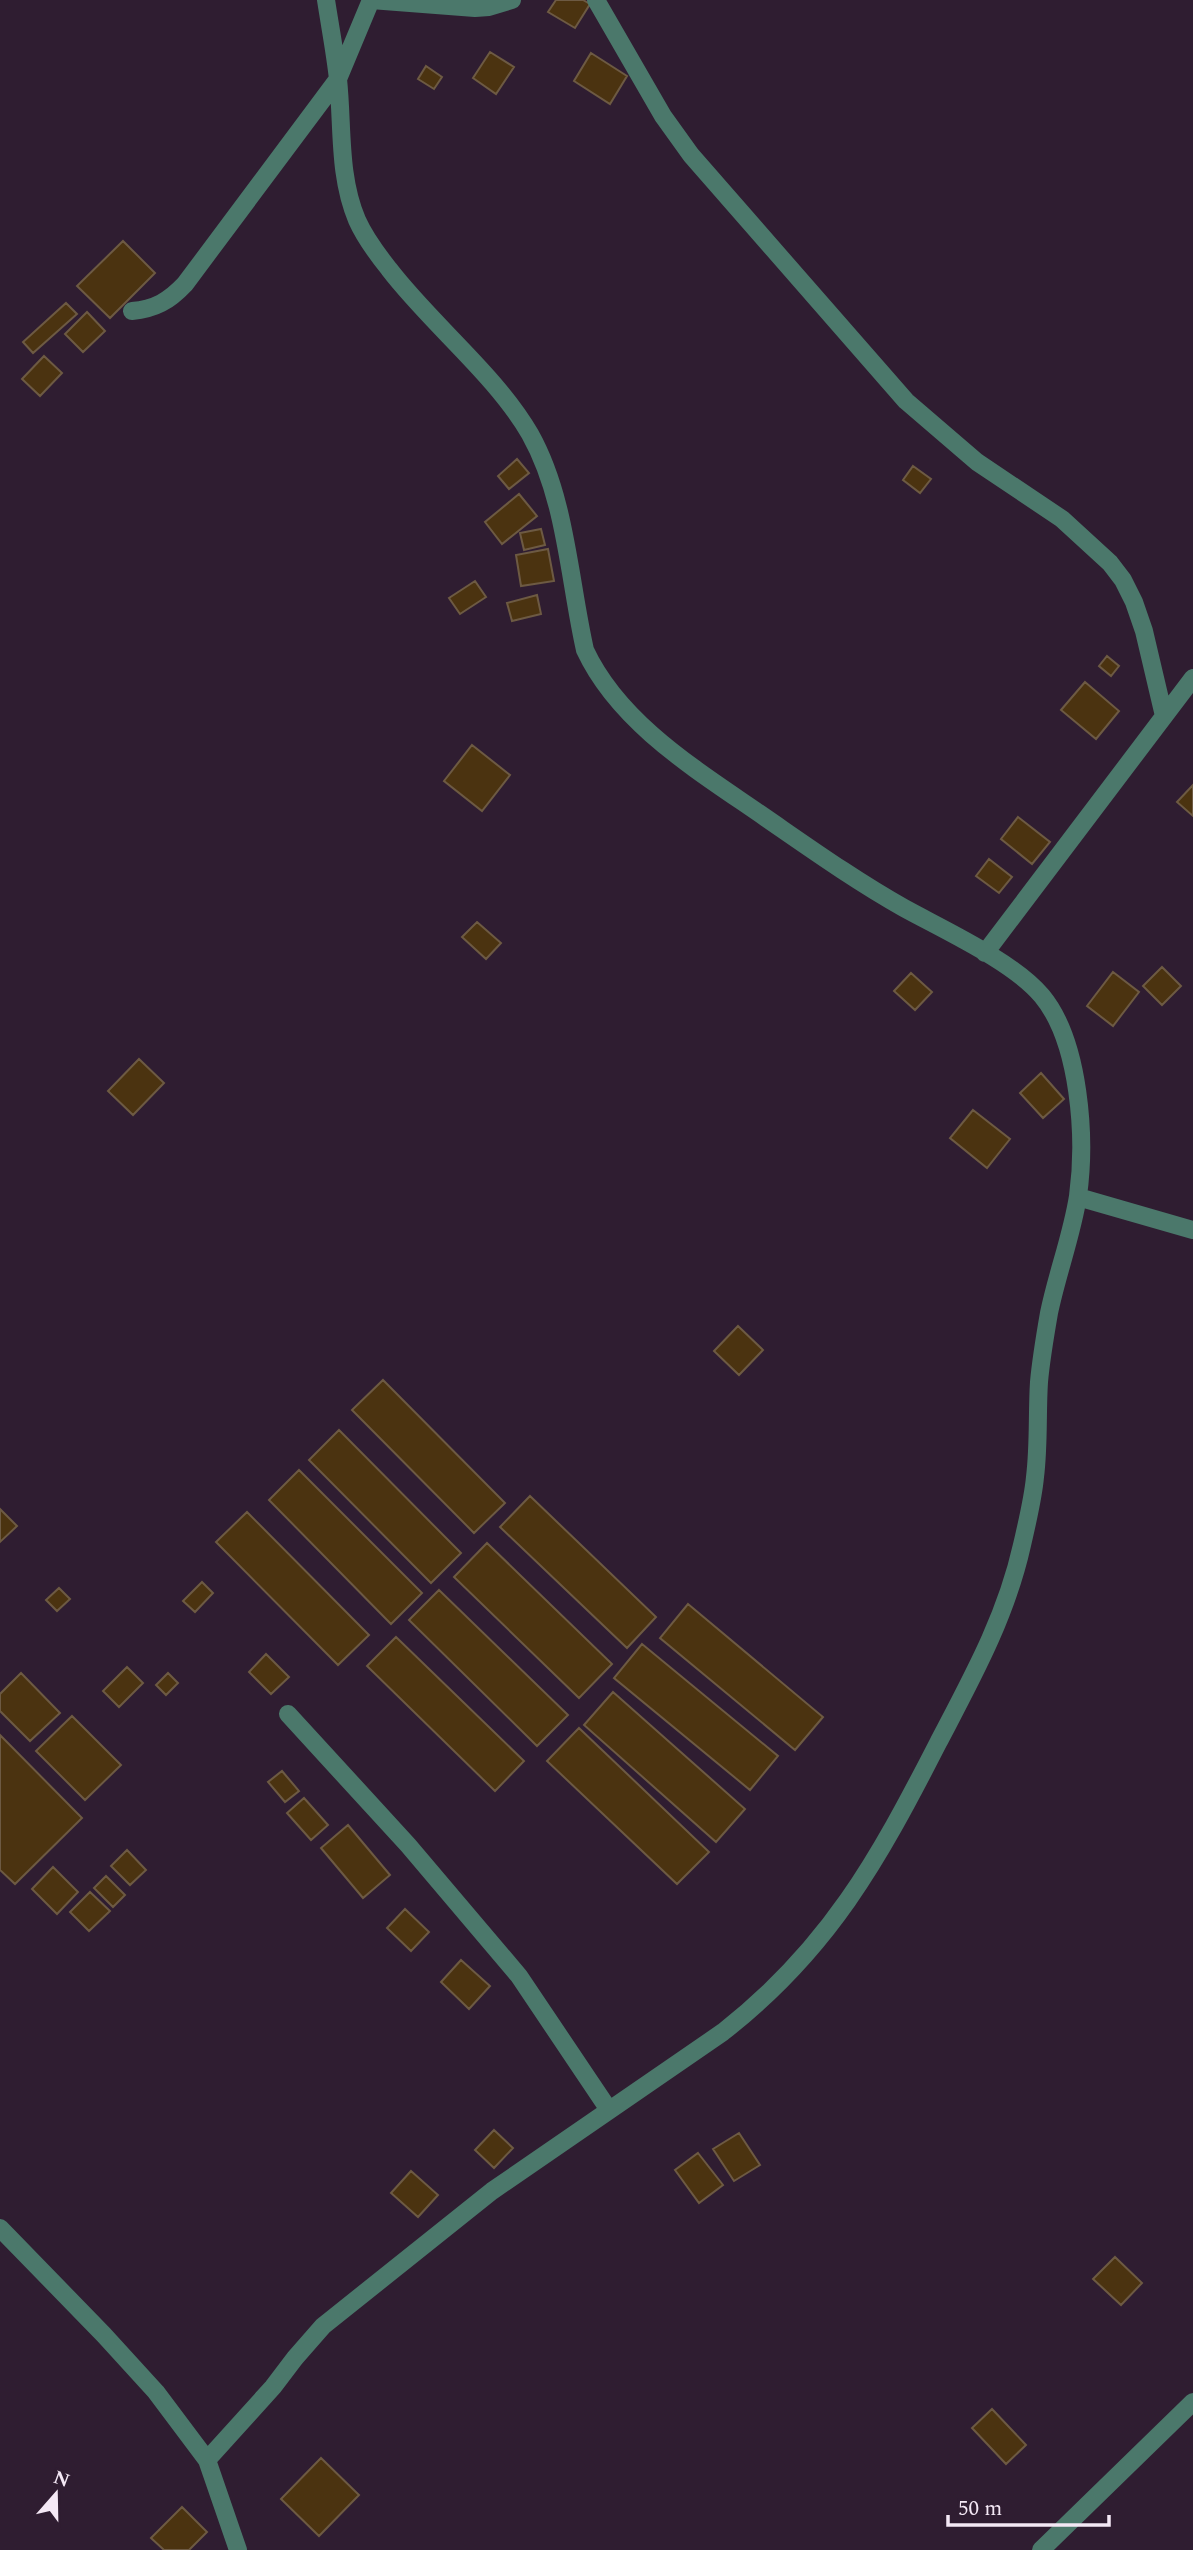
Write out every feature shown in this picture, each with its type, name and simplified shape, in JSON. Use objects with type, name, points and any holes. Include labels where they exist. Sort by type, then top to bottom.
[{"type":"street","points":[[207,2460],[273,2387],[323,2326],[492,2191],[723,2032],[753,2008],[829,1928],[879,1855],[982,1660],[1006,1604],[1035,1478],[1045,1337],[1078,1197],[1081,1156],[1076,1082],[1061,1031],[1046,1001],[1034,986],[985,953],[897,904],[819,855],[693,767],[648,731],[595,672],[585,650],[555,501],[530,434],[507,401],[399,282],[372,247],[357,220],[342,155],[338,79],[326,0]]},
{"type":"street","points":[[132,312],[158,306],[172,298],[185,284],[338,79],[371,0],[475,8],[512,0]]},
{"type":"street","points":[[596,0],[663,116],[691,155],[906,401],[977,462],[1062,519],[1110,563],[1123,580],[1144,631],[1164,716]]},
{"type":"street","points":[[985,953],[1193,678]]},
{"type":"street","points":[[1078,1197],[1193,1230]]},
{"type":"street","points":[[288,1714],[408,1846],[519,1976],[609,2110]]},
{"type":"street","points":[[0,2228],[138,2373],[207,2460],[238,2550]]},
{"type":"street","points":[[1041,2550],[1193,2402]]},
{"type":"building","points":[[556,0],[583,0],[590,4],[575,28],[548,12]]},
{"type":"building","points":[[490,52],[514,67],[496,94],[473,78]]},
{"type":"building","points":[[591,53],[627,76],[610,104],[574,81]]},
{"type":"building","points":[[426,66],[442,77],[434,89],[418,79]]},
{"type":"building","points":[[123,241],[155,273],[110,318],[77,286]]},
{"type":"building","points":[[66,303],[77,314],[33,353],[23,342]]},
{"type":"building","points":[[87,312],[105,331],[83,352],[65,334]]},
{"type":"building","points":[[44,356],[62,373],[40,396],[22,379]]},
{"type":"building","points":[[517,459],[529,473],[509,489],[498,476]]},
{"type":"building","points":[[913,466],[931,479],[920,493],[903,480]]},
{"type":"building","points":[[519,494],[537,516],[502,544],[485,522]]},
{"type":"building","points":[[541,529],[545,545],[524,550],[520,533]]},
{"type":"building","points":[[548,549],[554,581],[521,586],[516,555]]},
{"type":"building","points":[[475,581],[486,597],[460,614],[449,598]]},
{"type":"building","points":[[537,595],[541,614],[512,621],[507,603]]},
{"type":"building","points":[[1107,656],[1119,666],[1111,676],[1099,666]]},
{"type":"building","points":[[1085,682],[1119,711],[1096,739],[1061,710]]},
{"type":"building","points":[[472,745],[510,775],[482,811],[444,781]]},
{"type":"building","points":[[1193,785],[1193,816],[1177,802]]},
{"type":"building","points":[[1018,817],[1050,842],[1032,864],[1001,839]]},
{"type":"building","points":[[989,859],[1012,877],[999,893],[976,876]]},
{"type":"building","points":[[477,922],[501,943],[486,959],[462,937]]},
{"type":"building","points":[[1162,967],[1181,986],[1162,1005],[1143,986]]},
{"type":"building","points":[[1113,972],[1139,992],[1113,1026],[1087,1006]]},
{"type":"building","points":[[911,973],[932,992],[915,1010],[894,991]]},
{"type":"building","points":[[139,1059],[164,1083],[133,1115],[108,1091]]},
{"type":"building","points":[[1041,1073],[1064,1099],[1043,1118],[1020,1093]]},
{"type":"building","points":[[973,1110],[1010,1139],[987,1168],[950,1138]]},
{"type":"building","points":[[738,1326],[763,1350],[739,1375],[714,1351]]},
{"type":"building","points":[[383,1380],[505,1503],[474,1533],[352,1410]]},
{"type":"building","points":[[339,1430],[461,1553],[431,1583],[309,1460]]},
{"type":"building","points":[[299,1470],[422,1593],[391,1624],[269,1500]]},
{"type":"building","points":[[530,1496],[656,1617],[627,1648],[500,1527]]},
{"type":"building","points":[[0,1509],[17,1526],[0,1542]]},
{"type":"building","points":[[247,1512],[369,1635],[338,1665],[216,1542]]},
{"type":"building","points":[[487,1543],[612,1664],[579,1698],[454,1577]]},
{"type":"building","points":[[202,1582],[213,1593],[195,1612],[183,1601]]},
{"type":"building","points":[[59,1588],[70,1599],[57,1611],[46,1600]]},
{"type":"building","points":[[439,1590],[568,1715],[537,1746],[409,1620]]},
{"type":"building","points":[[688,1604],[823,1717],[795,1750],[660,1638]]},
{"type":"building","points":[[396,1637],[524,1761],[495,1791],[367,1666]]},
{"type":"building","points":[[642,1644],[778,1756],[750,1790],[614,1678]]},
{"type":"building","points":[[266,1654],[289,1677],[271,1694],[249,1672]]},
{"type":"building","points":[[127,1667],[143,1683],[119,1707],[103,1691]]},
{"type":"building","points":[[21,1673],[60,1713],[30,1741],[0,1711],[0,1694]]},
{"type":"building","points":[[168,1673],[178,1683],[166,1695],[156,1685]]},
{"type":"building","points":[[613,1692],[745,1809],[716,1842],[584,1725]]},
{"type":"building","points":[[72,1716],[121,1765],[85,1800],[36,1751]]},
{"type":"building","points":[[579,1728],[709,1852],[677,1884],[547,1761]]},
{"type":"building","points":[[0,1735],[82,1818],[15,1884],[0,1870]]},
{"type":"building","points":[[282,1771],[299,1791],[285,1802],[268,1782]]},
{"type":"building","points":[[304,1798],[328,1825],[311,1840],[287,1813]]},
{"type":"building","points":[[348,1825],[390,1875],[363,1898],[321,1848]]},
{"type":"building","points":[[127,1850],[146,1870],[130,1885],[111,1866]]},
{"type":"building","points":[[53,1867],[78,1892],[57,1914],[32,1889]]},
{"type":"building","points":[[106,1876],[125,1895],[113,1907],[94,1888]]},
{"type":"building","points":[[90,1892],[110,1911],[89,1931],[70,1912]]},
{"type":"building","points":[[405,1909],[429,1932],[411,1951],[387,1928]]},
{"type":"building","points":[[461,1960],[490,1986],[469,2009],[441,1982]]},
{"type":"building","points":[[494,2130],[513,2148],[494,2168],[475,2150]]},
{"type":"building","points":[[739,2133],[760,2165],[734,2181],[713,2149]]},
{"type":"building","points":[[698,2153],[723,2185],[699,2203],[675,2170]]},
{"type":"building","points":[[411,2171],[438,2195],[418,2217],[391,2193]]},
{"type":"building","points":[[1115,2257],[1142,2283],[1121,2305],[1093,2279]]},
{"type":"building","points":[[992,2409],[1026,2445],[1006,2464],[972,2428]]},
{"type":"building","points":[[321,2458],[359,2495],[319,2536],[281,2499]]},
{"type":"building","points":[[182,2507],[207,2532],[189,2550],[164,2550],[151,2538]]}]
